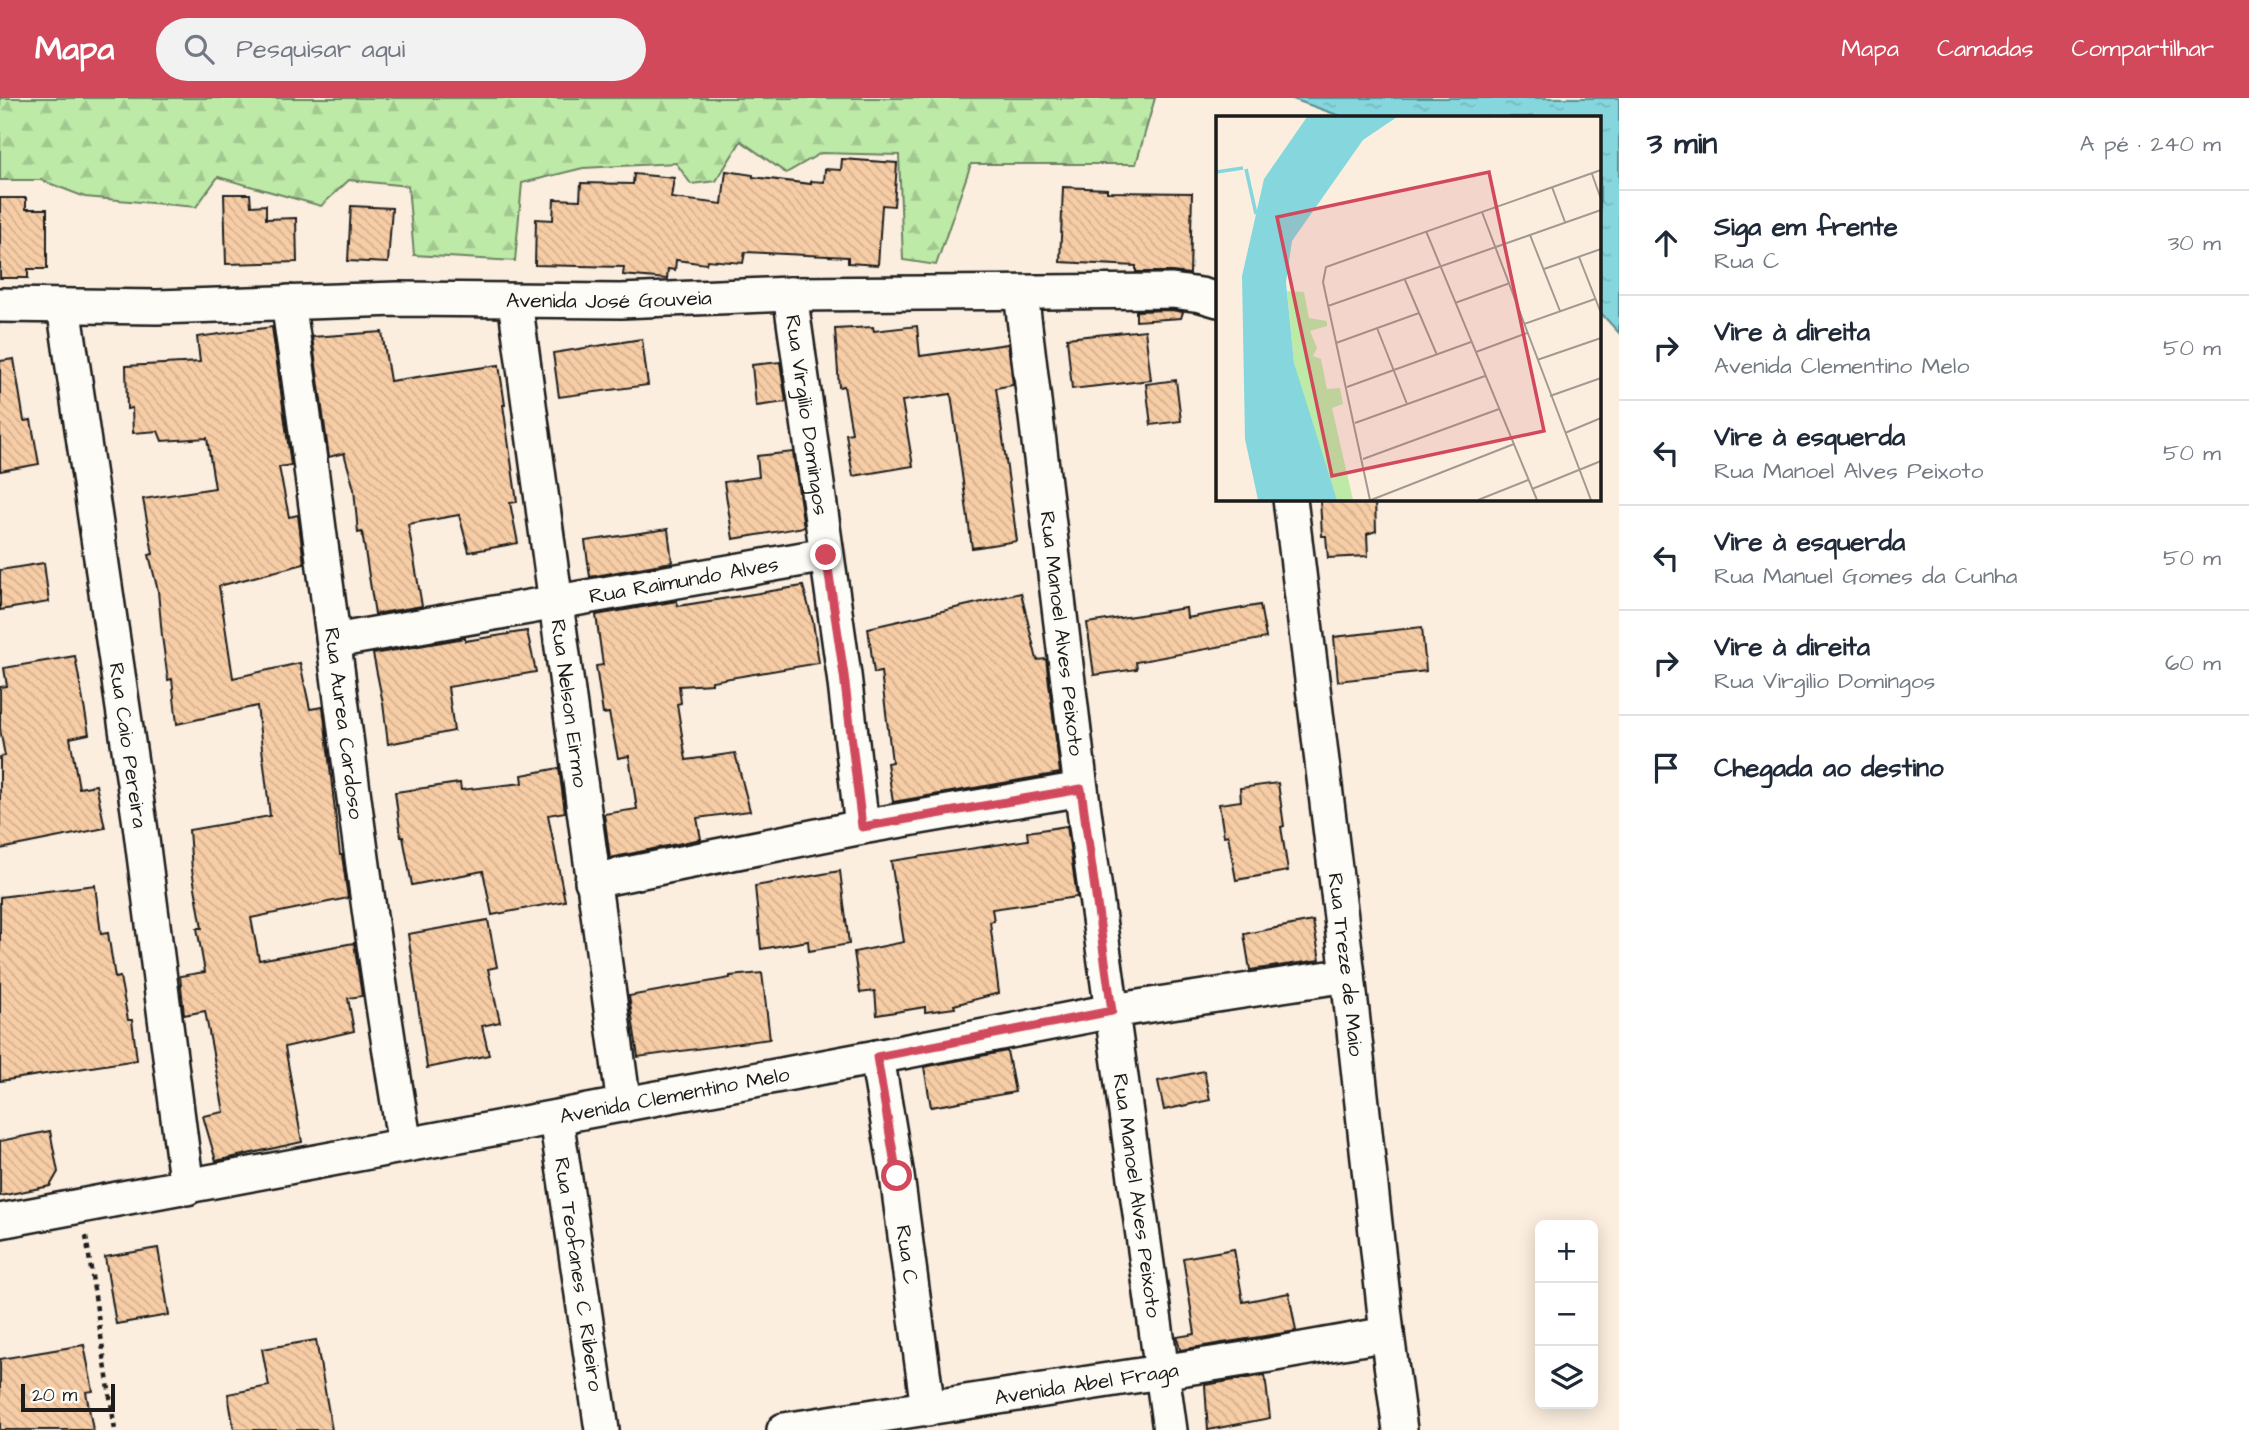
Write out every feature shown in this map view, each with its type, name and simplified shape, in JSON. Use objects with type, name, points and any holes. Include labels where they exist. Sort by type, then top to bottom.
[{"type":"street","name":"Avenida José Gouveia","points":[[0,305],[157,307],[397,299],[658,300],[790,294],[1172,291],[1216,299]]},
{"type":"street","name":"Rua Manoel Alves Peixoto","points":[[1021,293],[1081,789],[1170,1430]]},
{"type":"street","name":"Rua Virgilio Domingos","points":[[790,294],[844,675],[862,827]]},
{"type":"street","name":"Rua Nelson Eirmo","points":[[515,301],[624,1105]]},
{"type":"street","name":"Rua Aurea Cardoso","points":[[288,302],[405,1145]]},
{"type":"street","name":"Rua Caio Pereira","points":[[64,306],[140,824],[187,1188]]},
{"type":"street","name":"Rua Treze de Maio","points":[[1290,500],[1400,1430]]},
{"type":"street","name":"Rua Raimundo Alves","points":[[334,641],[826,555]]},
{"type":"street","points":[[593,881],[862,827],[1081,789]]},
{"type":"street","name":"Avenida Clementino Melo","points":[[0,1221],[187,1188],[1112,1011],[1348,975]]},
{"type":"street","name":"Rua C","points":[[877,1057],[897,1176],[928,1409]]},
{"type":"street","name":"Rua Teofanes C Ribeiro","points":[[556,1118],[602,1430]]},
{"type":"street","name":"Avenida Abel Fraga","points":[[784,1430],[1162,1372],[1387,1334]]},
{"type":"path","points":[[82,1207],[115,1430]]},
{"type":"green space","points":[[0,98],[1155,98],[1136,164],[971,164],[936,265],[903,260],[899,155],[821,153],[786,173],[741,141],[716,181],[691,184],[676,163],[583,168],[522,183],[515,261],[414,255],[408,186],[349,180],[321,206],[218,177],[196,207],[85,197],[41,180],[0,180]]},
{"type":"water","points":[[1290,98],[1619,98],[1619,333],[1602,314],[1602,116],[1340,116]]},
{"type":"building","points":[[842,159],[897,163],[894,206],[882,205],[878,265],[848,263],[848,257],[745,252],[743,263],[707,260],[706,264],[676,260],[675,270],[668,269],[667,279],[623,275],[624,267],[535,265],[536,219],[553,220],[554,199],[580,200],[581,183],[633,184],[634,174],[674,178],[671,198],[722,204],[726,171],[811,184],[811,181],[824,182],[825,169],[841,170]]},
{"type":"building","points":[[1063,187],[1107,189],[1107,192],[1192,193],[1190,274],[1136,272],[1136,266],[1060,262]]},
{"type":"building","points":[[224,194],[250,194],[251,206],[266,205],[266,219],[296,218],[297,262],[226,264]]},
{"type":"building","points":[[0,198],[26,198],[26,209],[47,209],[47,269],[28,269],[28,278],[0,278]]},
{"type":"building","points":[[351,206],[392,208],[388,263],[348,261]]},
{"type":"building","points":[[1136,311],[1183,312],[1181,318],[1136,321]]},
{"type":"building","points":[[917,326],[920,356],[1008,344],[1013,385],[996,388],[1017,541],[972,548],[951,394],[902,401],[913,466],[853,476],[846,434],[852,433],[844,386],[839,387],[835,329],[873,327],[874,331]]},
{"type":"building","points":[[272,327],[291,465],[279,467],[289,517],[298,515],[304,564],[219,586],[233,678],[300,663],[310,709],[323,707],[340,855],[348,898],[251,918],[259,960],[354,943],[362,996],[348,998],[354,1031],[285,1047],[302,1142],[216,1161],[203,1116],[224,1112],[205,1011],[184,1015],[180,976],[205,972],[197,928],[202,928],[192,870],[189,830],[270,816],[257,706],[177,724],[172,679],[168,680],[158,591],[149,555],[153,554],[143,499],[215,488],[207,438],[162,441],[158,431],[133,433],[132,408],[127,409],[126,366],[200,362],[197,337]]},
{"type":"building","points":[[1145,330],[1151,380],[1072,389],[1067,338]]},
{"type":"building","points":[[382,332],[390,381],[499,365],[517,502],[510,503],[518,543],[469,552],[459,515],[408,524],[422,606],[375,614],[362,532],[358,533],[354,489],[344,453],[329,457],[312,337]]},
{"type":"building","points":[[642,339],[648,385],[559,397],[553,353]]},
{"type":"building","points":[[14,359],[24,421],[31,420],[39,464],[0,471],[0,361]]},
{"type":"building","points":[[780,362],[786,402],[756,406],[752,365]]},
{"type":"building","points":[[1176,380],[1181,421],[1151,425],[1146,384]]},
{"type":"building","points":[[793,452],[804,527],[733,539],[724,482],[759,477],[757,456]]},
{"type":"building","points":[[1320,500],[1375,500],[1376,531],[1367,534],[1368,556],[1328,558],[1326,536],[1322,536]]},
{"type":"building","points":[[668,529],[672,562],[590,577],[585,541]]},
{"type":"building","points":[[44,563],[49,602],[0,610],[0,570]]},
{"type":"building","points":[[803,586],[813,622],[819,663],[712,681],[712,684],[679,686],[681,703],[677,704],[686,760],[735,753],[750,811],[697,818],[701,839],[610,858],[604,814],[637,809],[629,756],[618,758],[609,713],[603,714],[596,666],[603,665],[596,615],[677,601],[678,606]]},
{"type":"building","points":[[1021,593],[1037,660],[1046,659],[1060,773],[893,802],[887,763],[892,762],[881,672],[874,673],[868,628]]},
{"type":"building","points":[[1260,605],[1266,638],[1136,662],[1137,669],[1094,675],[1087,623],[1186,608],[1187,618]]},
{"type":"building","points":[[1422,627],[1426,671],[1338,681],[1334,637]]},
{"type":"building","points":[[527,631],[536,672],[448,687],[454,731],[388,744],[373,654],[465,638],[465,641]]},
{"type":"building","points":[[75,656],[89,734],[70,738],[79,788],[96,785],[105,828],[0,849],[0,757],[5,756],[0,729],[0,687],[7,686],[4,668]]},
{"type":"building","points":[[559,768],[565,812],[548,815],[565,901],[492,915],[483,871],[412,885],[401,837],[395,792],[460,783],[461,790],[523,783],[522,775]]},
{"type":"building","points":[[1278,783],[1288,871],[1236,880],[1228,835],[1224,836],[1219,804],[1241,801],[1240,788]]},
{"type":"building","points":[[1067,826],[1077,897],[992,909],[994,921],[990,922],[999,993],[954,1005],[955,1008],[925,1012],[925,1007],[877,1015],[875,991],[860,993],[854,952],[904,942],[891,861],[1028,840],[1027,832]]},
{"type":"building","points":[[840,871],[849,944],[809,951],[808,941],[761,949],[755,886]]},
{"type":"building","points":[[95,885],[101,934],[108,933],[115,978],[120,977],[128,1020],[132,1020],[137,1060],[0,1081],[0,897]]},
{"type":"building","points":[[488,920],[497,967],[488,969],[500,1022],[482,1026],[489,1055],[427,1068],[408,934]]},
{"type":"building","points":[[1313,921],[1320,960],[1250,970],[1244,934]]},
{"type":"building","points":[[762,973],[770,1039],[638,1057],[629,996],[730,976]]},
{"type":"building","points":[[1007,1051],[1015,1092],[931,1107],[924,1067]]},
{"type":"building","points":[[1204,1071],[1210,1100],[1164,1110],[1158,1081]]},
{"type":"building","points":[[50,1131],[58,1172],[50,1186],[0,1196],[0,1141]]},
{"type":"building","points":[[158,1248],[169,1315],[116,1324],[105,1257]]},
{"type":"building","points":[[1234,1249],[1243,1302],[1289,1293],[1296,1331],[1180,1350],[1177,1337],[1195,1334],[1183,1258]]},
{"type":"building","points":[[316,1340],[332,1430],[234,1430],[228,1394],[269,1386],[262,1349]]},
{"type":"building","points":[[84,1345],[93,1391],[86,1392],[93,1430],[0,1430],[0,1359]]},
{"type":"building","points":[[1265,1375],[1270,1418],[1208,1430],[1205,1385]]},
{"type":"route","points":[[826,555],[862,827],[1081,789],[1112,1011],[877,1057],[897,1176]]}]
